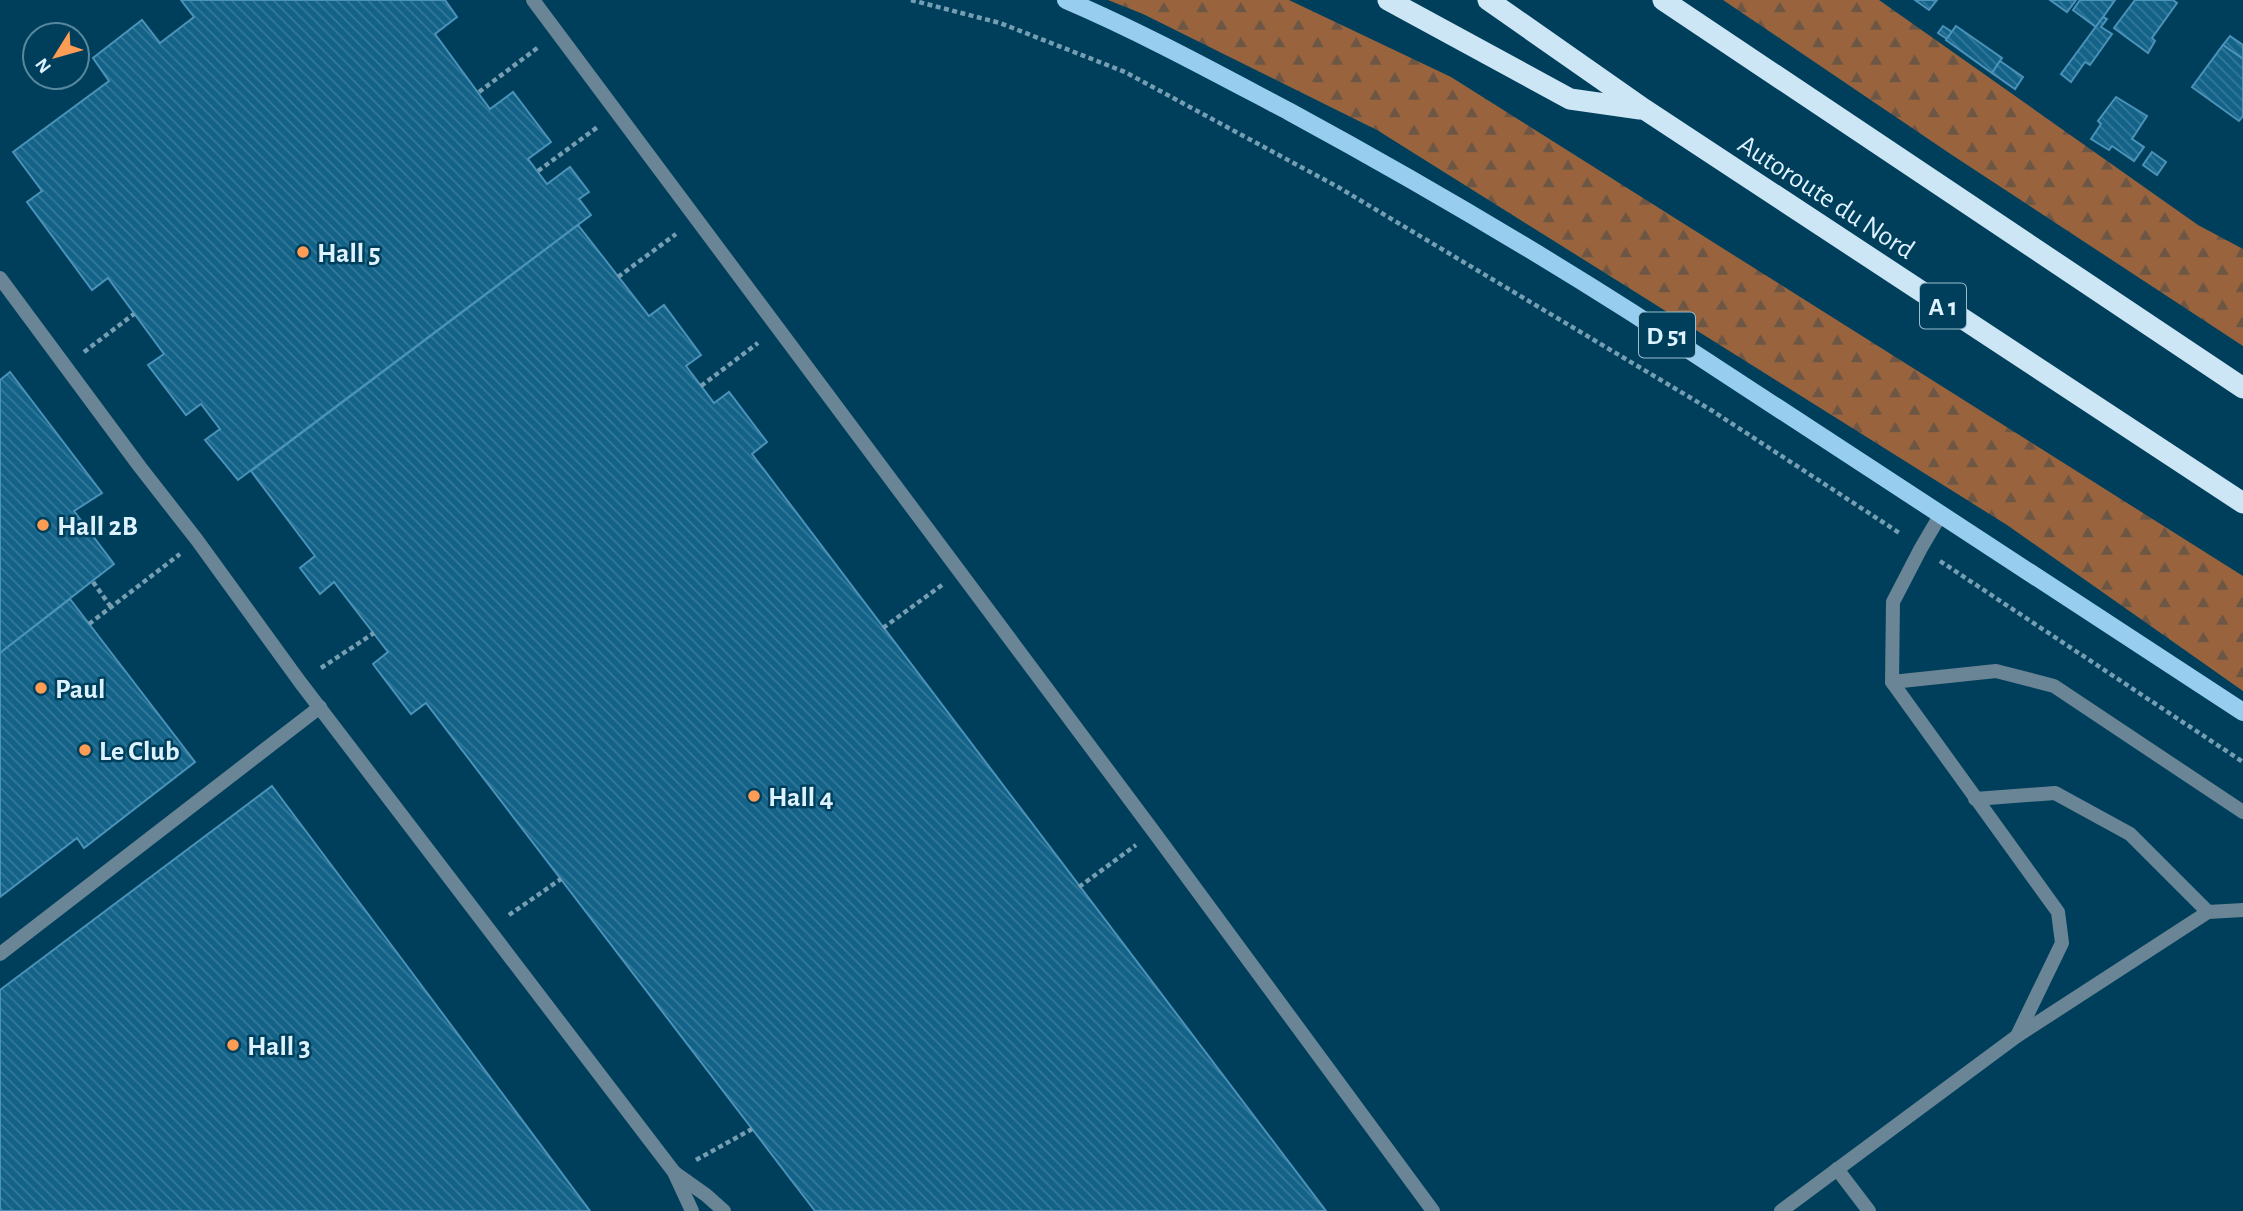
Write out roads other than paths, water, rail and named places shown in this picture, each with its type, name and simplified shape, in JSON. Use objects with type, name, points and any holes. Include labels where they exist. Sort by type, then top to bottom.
[{"type":"highway","points":[[1388,0],[1570,99],[1644,109]]},
{"type":"highway","name":"Autoroute du Nord","points":[[1488,0],[1644,109],[2243,503]]},
{"type":"highway","points":[[1663,0],[2243,388]]},
{"type":"main road","name":"D 51","points":[[1066,0],[1173,49],[1451,202],[1631,312],[2243,712]]},
{"type":"lane","points":[[533,0],[1154,832],[1433,1211]]},
{"type":"lane","points":[[0,278],[300,682],[674,1172],[692,1211]]},
{"type":"lane","points":[[1941,514],[1893,602],[1892,682],[2058,912],[2062,943],[2017,1036]]},
{"type":"lane","points":[[1892,682],[1996,671],[2054,686],[2243,812]]},
{"type":"lane","points":[[0,954],[320,707]]},
{"type":"lane","points":[[1975,799],[2055,793],[2130,834],[2208,912]]},
{"type":"lane","points":[[1781,1211],[2017,1036],[2208,912],[2243,911]]},
{"type":"lane","points":[[1838,1169],[1869,1211]]},
{"type":"lane","points":[[674,1172],[724,1211]]},
{"type":"place","name":"Hall 5","points":[[303,252]]},
{"type":"place","name":"Hall 2B","points":[[43,525]]},
{"type":"place","name":"Paul","points":[[41,688]]},
{"type":"place","name":"Le Club","points":[[85,750]]},
{"type":"place","name":"Hall 4","points":[[754,796]]},
{"type":"place","name":"Hall 3","points":[[233,1045]]}]
